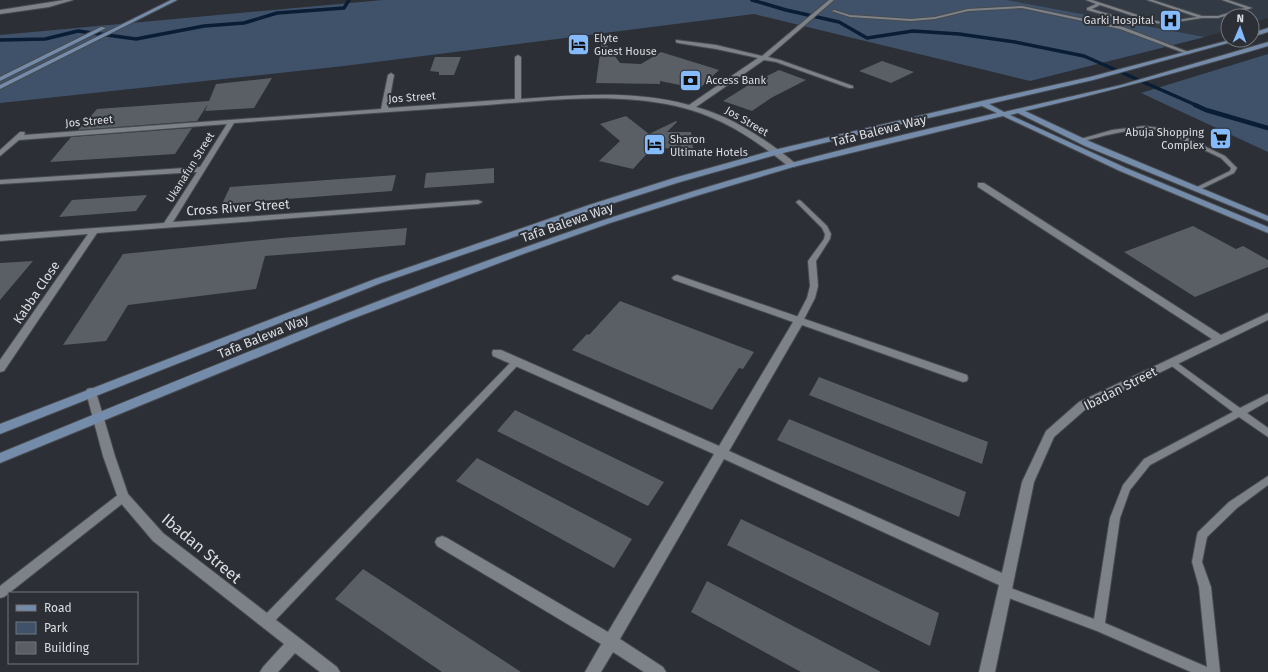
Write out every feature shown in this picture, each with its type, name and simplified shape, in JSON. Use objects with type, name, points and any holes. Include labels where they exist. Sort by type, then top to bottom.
[{"type":"main road","points":[[0,88],[176,0]]},
{"type":"main road","points":[[0,79],[132,14]]},
{"type":"main road","name":"Tafa Balewa Way","points":[[0,429],[91,392],[378,281],[592,207],[677,180],[777,152],[982,103],[1091,79],[1220,44]]},
{"type":"main road","name":"Tafa Balewa Way","points":[[0,458],[386,301],[508,256],[682,197],[792,165],[1110,88],[1268,44]]},
{"type":"main road","points":[[997,100],[1080,140],[1268,219]]},
{"type":"main road","points":[[982,103],[1002,114],[1146,179],[1268,230]]},
{"type":"street","points":[[0,12],[49,5],[71,0]]},
{"type":"street","points":[[691,107],[764,57],[832,0]]},
{"type":"street","points":[[678,42],[764,57],[795,66],[851,87]]},
{"type":"street","points":[[518,57],[518,101]]},
{"type":"street","points":[[384,110],[391,75]]},
{"type":"street","name":"Jos Street","points":[[17,138],[518,101],[594,96],[634,97],[691,107],[719,116],[745,130],[777,152],[792,165]]},
{"type":"street","name":"Ukanafun Street","points":[[167,225],[232,121]]},
{"type":"street","points":[[0,154],[25,130]]},
{"type":"street","points":[[0,182],[202,169]]},
{"type":"street","points":[[981,185],[1220,339]]},
{"type":"street","name":"Cross River Street","points":[[0,238],[478,202]]},
{"type":"street","name":"Kabba Close","points":[[0,368],[94,231]]},
{"type":"street","points":[[677,278],[963,378]]},
{"type":"street","name":"Ibadan Street","points":[[986,672],[1028,482],[1050,434],[1083,405],[1268,316]]},
{"type":"street","points":[[593,672],[723,453],[799,321]]},
{"type":"street","points":[[497,353],[723,453],[1006,586]]},
{"type":"street","name":"Ibadan Street","points":[[91,392],[123,497],[158,537],[332,672]]},
{"type":"street","points":[[442,542],[611,642],[658,672]]},
{"type":"street","points":[[268,672],[294,643]]},
{"type":"lane","points":[[1088,0],[1155,22]]},
{"type":"lane","points":[[1149,0],[1202,17]]},
{"type":"lane","points":[[1100,4],[1088,8],[1129,21],[1164,23],[1202,17],[1218,17],[1250,8],[1224,0]]},
{"type":"lane","points":[[834,11],[850,16],[911,20],[949,15],[968,10],[1022,7],[1121,28],[1189,53]]},
{"type":"lane","points":[[1080,140],[1136,127],[1156,127],[1166,130],[1223,157],[1230,162],[1234,168],[1232,172],[1197,189]]},
{"type":"lane","points":[[799,202],[825,227],[828,234],[827,239],[812,261],[814,286],[811,298],[799,321]]},
{"type":"lane","points":[[266,622],[516,362]]},
{"type":"lane","points":[[1172,362],[1268,433]]},
{"type":"lane","points":[[1099,626],[1115,518],[1126,488],[1147,462],[1238,411],[1268,397]]},
{"type":"lane","points":[[1214,672],[1205,587],[1197,562],[1202,535],[1233,504],[1268,480]]},
{"type":"lane","points":[[0,593],[123,497]]},
{"type":"lane","points":[[1006,586],[1205,672]]},
{"type":"shaded area","name":"Garki Hospital","points":[[1007,0],[1268,0],[1268,18],[1260,20],[1260,8],[1220,8],[1220,32],[1205,37]]},
{"type":"green space","points":[[383,0],[1007,0],[1205,37],[1030,81],[754,14],[344,66],[0,103],[0,35]]},
{"type":"green space","points":[[1268,54],[1268,152],[1141,93]]},
{"type":"building","points":[[602,39],[620,63],[641,64],[661,52],[719,70],[699,89],[660,81],[660,84],[596,83]]},
{"type":"building","points":[[435,57],[461,57],[454,75],[439,75],[439,72],[430,71]]},
{"type":"building","points":[[882,61],[914,72],[891,83],[859,71]]},
{"type":"building","points":[[779,70],[806,80],[771,98],[752,111],[723,101],[747,86]]},
{"type":"building","points":[[272,78],[254,108],[205,111],[208,104],[197,121],[78,130],[97,109],[209,101],[216,84]]},
{"type":"building","name":"Sharon Ultimate Hotels","points":[[626,116],[649,134],[676,121],[677,122],[667,132],[691,132],[693,149],[652,148],[633,169],[599,161],[620,141],[600,124]]},
{"type":"building","points":[[192,128],[175,154],[50,162],[71,137]]},
{"type":"building","points":[[494,168],[494,183],[424,188],[426,173]]},
{"type":"building","points":[[396,175],[392,191],[222,204],[230,187]]},
{"type":"building","points":[[147,195],[136,211],[59,217],[72,200]]},
{"type":"building","points":[[1193,226],[1236,249],[1243,246],[1268,260],[1268,267],[1195,297],[1124,252]]},
{"type":"building","points":[[407,228],[405,245],[265,256],[256,289],[128,305],[106,341],[63,345],[123,254],[281,238]]},
{"type":"building","points":[[33,261],[0,300],[0,263]]},
{"type":"building","points":[[620,301],[754,352],[743,369],[739,368],[712,410],[572,350],[587,334],[589,335]]},
{"type":"building","points":[[819,377],[988,442],[982,464],[809,395]]},
{"type":"building","points":[[515,410],[664,482],[648,506],[497,431]]},
{"type":"building","points":[[789,419],[966,492],[959,517],[777,440]]},
{"type":"building","points":[[477,458],[632,539],[614,568],[456,481]]},
{"type":"building","points":[[741,519],[939,613],[930,646],[727,545]]},
{"type":"building","points":[[363,569],[521,672],[442,672],[335,599]]},
{"type":"building","points":[[707,581],[881,672],[801,672],[691,612]]},
{"type":"waterway","points":[[0,40],[45,39],[78,31],[136,39],[204,26],[244,23],[277,13],[344,8],[349,0]]},
{"type":"waterway","points":[[752,0],[786,10],[839,22],[867,38],[913,31],[959,34],[1015,42],[1084,56],[1198,106]]},
{"type":"waterway","points":[[1195,105],[1206,110],[1268,128]]},
{"type":"place","name":"Garki Hospital","points":[[1170,20]]},
{"type":"place","name":"Elyte Guest House","points":[[579,44]]},
{"type":"place","name":"Access Bank","points":[[691,80]]},
{"type":"place","name":"Abuja Shopping Complex","points":[[1220,138]]},
{"type":"place","name":"Sharon Ultimate Hotels","points":[[654,145]]}]
